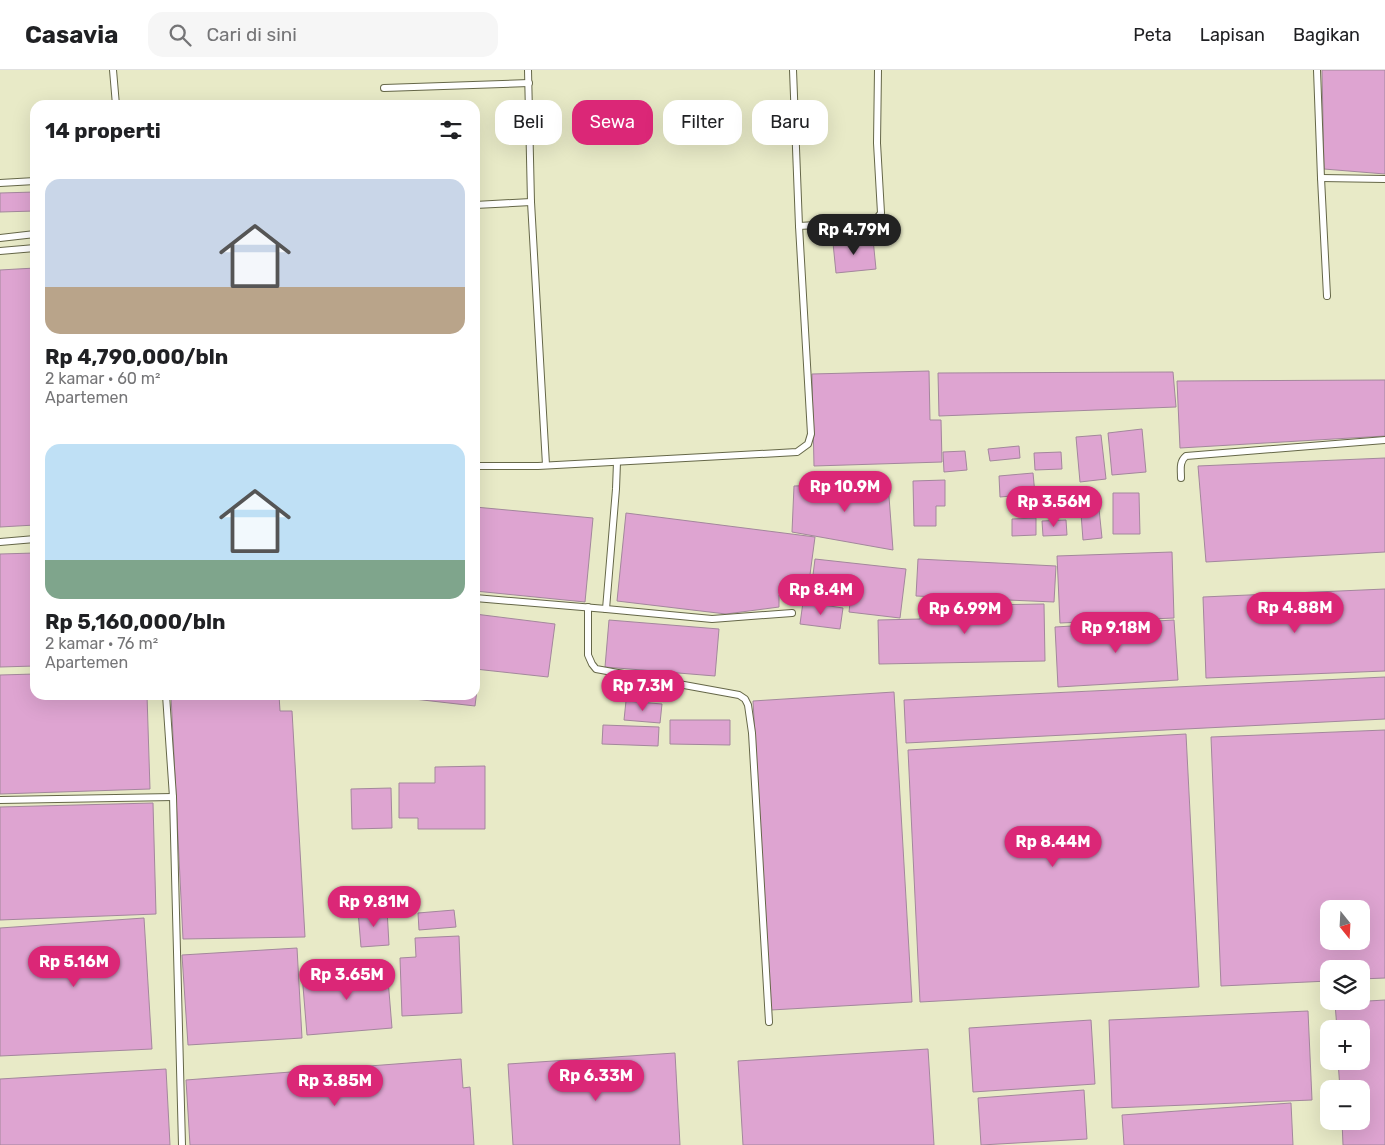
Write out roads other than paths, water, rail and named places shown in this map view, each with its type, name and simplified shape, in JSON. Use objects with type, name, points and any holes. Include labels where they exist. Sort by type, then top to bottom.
[{"type":"lane","points":[[113,70],[116,100]]},
{"type":"lane","points":[[528,70],[531,202],[546,465]]},
{"type":"lane","points":[[480,466],[618,462],[797,452],[808,444],[811,434],[799,226],[793,70]]},
{"type":"lane","points":[[799,226],[869,222],[877,218],[881,213],[877,143],[878,70]]},
{"type":"lane","points":[[1317,70],[1327,296]]},
{"type":"lane","points":[[384,88],[529,83]]},
{"type":"lane","points":[[1321,178],[1385,179]]},
{"type":"lane","points":[[0,182],[30,181]]},
{"type":"lane","points":[[480,205],[531,202]]},
{"type":"lane","points":[[0,238],[30,235]]},
{"type":"lane","points":[[0,251],[30,248]]},
{"type":"lane","points":[[1182,478],[1180,465],[1186,456],[1385,440]]},
{"type":"lane","points":[[606,609],[618,462]]},
{"type":"lane","points":[[0,542],[30,539]]},
{"type":"lane","points":[[480,598],[712,619],[792,613]]},
{"type":"lane","points":[[588,607],[588,655],[596,669],[739,695],[745,699],[748,705],[752,733],[769,1022]]},
{"type":"lane","points":[[166,700],[173,797],[182,1145]]},
{"type":"lane","points":[[0,800],[173,797]]}]
